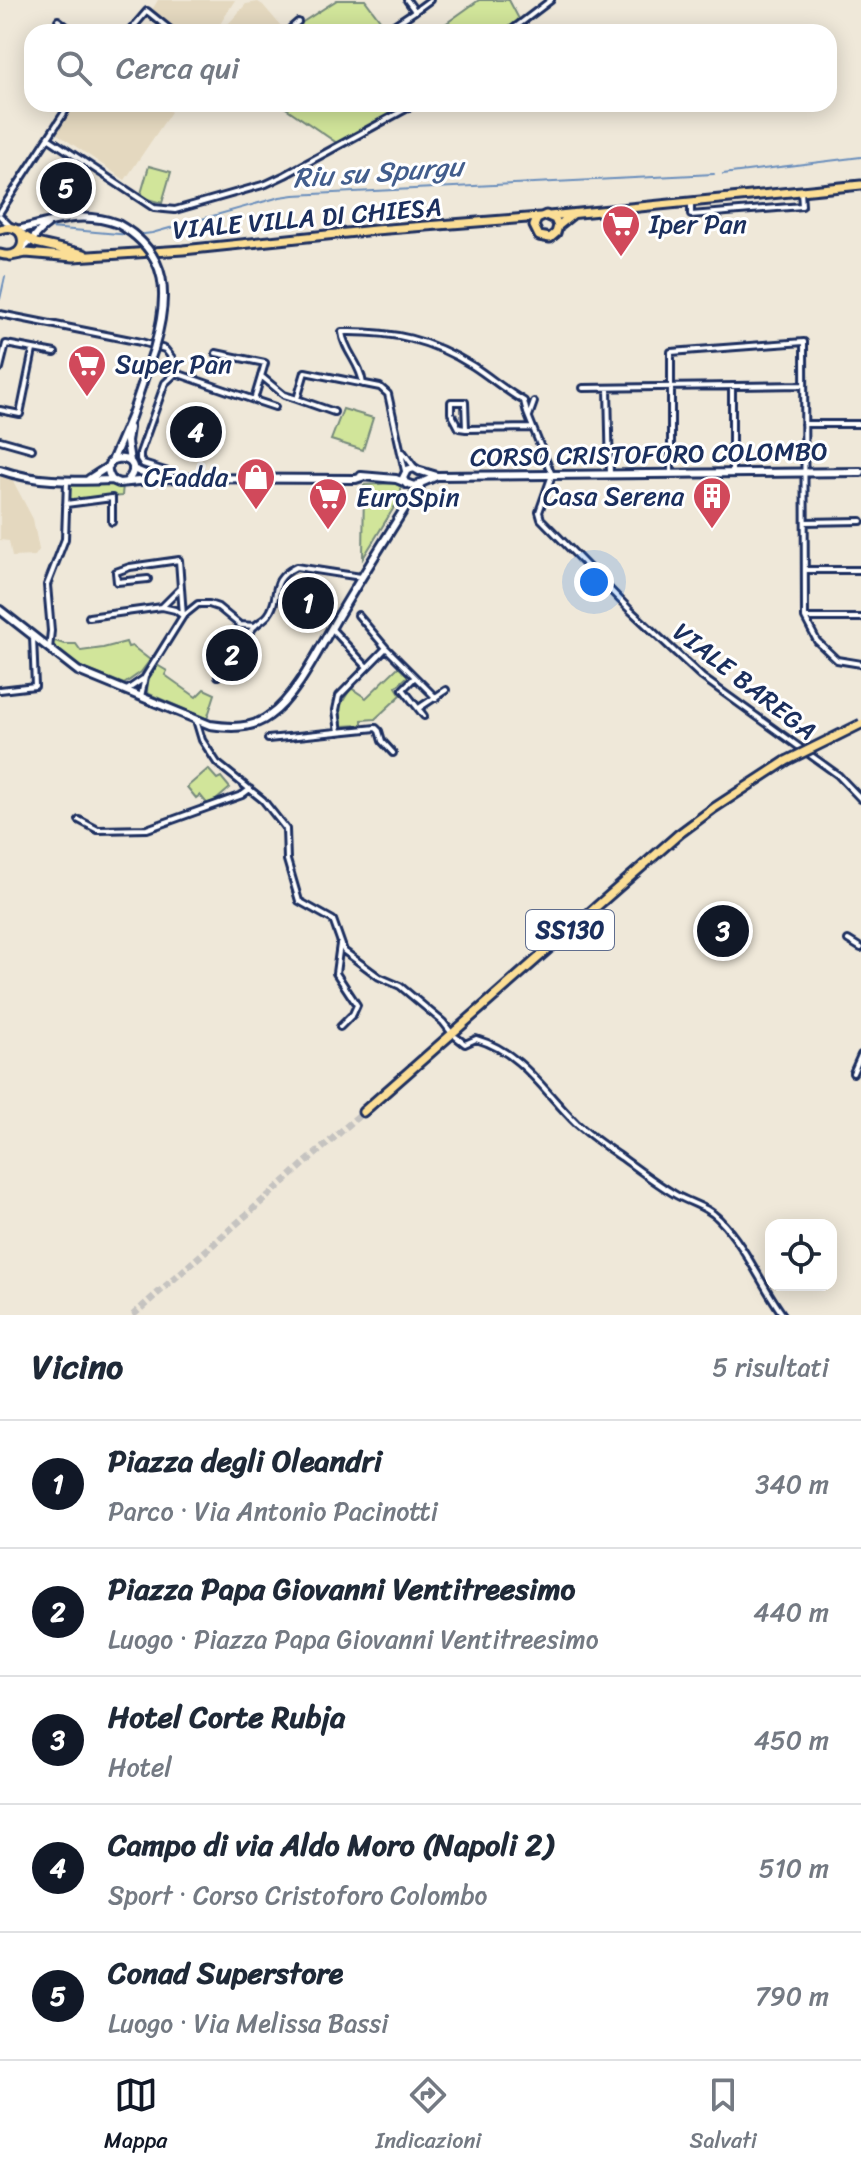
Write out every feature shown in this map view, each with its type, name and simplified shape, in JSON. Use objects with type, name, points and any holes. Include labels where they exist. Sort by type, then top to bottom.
[{"type":"main road","name":"VIALE VILLA DI CHIESA","points":[[0,254],[74,257],[183,250],[861,185]]},
{"type":"main road","points":[[522,219],[534,226],[536,234],[546,238],[553,236],[558,226],[573,214]]},
{"type":"main road","points":[[534,226],[545,216],[555,219],[558,226]]},
{"type":"main road","points":[[0,229],[16,230],[23,240],[21,249],[11,256]]},
{"type":"main road","name":"VIALE VILLA DI CHIESA","points":[[16,230],[32,240],[94,256]]},
{"type":"main road","name":"SS130","points":[[363,1112],[679,834],[786,761],[861,724]]},
{"type":"street","points":[[407,0],[415,11]]},
{"type":"street","points":[[396,24],[430,0]]},
{"type":"street","points":[[520,24],[551,0]]},
{"type":"street","points":[[136,24],[147,11],[163,24]]},
{"type":"street","points":[[58,20],[63,24]]},
{"type":"street","points":[[65,112],[0,214],[16,230],[68,217],[102,218],[132,232],[157,263],[162,276],[163,308],[154,349],[131,417],[110,464],[108,474],[112,480]]},
{"type":"street","points":[[48,138],[149,206],[175,210],[266,184],[400,112]]},
{"type":"street","points":[[691,203],[691,215],[802,206],[801,190]]},
{"type":"street","points":[[21,249],[51,222]]},
{"type":"street","points":[[0,314],[165,349],[172,358],[176,373]]},
{"type":"street","points":[[363,384],[362,372],[343,340],[342,332],[373,331],[427,342],[477,369],[524,401],[552,475]]},
{"type":"street","points":[[671,474],[671,352],[804,342],[805,618],[817,641],[837,660],[861,664]]},
{"type":"street","points":[[1,364],[6,344],[55,353]]},
{"type":"street","points":[[0,410],[20,414],[33,350]]},
{"type":"street","points":[[216,353],[265,363],[254,400]]},
{"type":"street","points":[[297,399],[305,372],[380,387],[388,394],[402,452],[403,478],[411,491],[410,500]]},
{"type":"street","points":[[176,373],[275,407]]},
{"type":"street","points":[[172,478],[168,472],[143,464],[140,453],[165,383],[176,373]]},
{"type":"street","points":[[261,376],[284,395],[334,412]]},
{"type":"street","points":[[583,388],[804,385]]},
{"type":"street","points":[[732,386],[732,473]]},
{"type":"street","points":[[608,388],[610,475]]},
{"type":"street","points":[[466,429],[465,402],[451,402],[451,413],[459,428],[466,429],[533,428]]},
{"type":"street","points":[[529,416],[534,402]]},
{"type":"street","points":[[127,481],[132,466],[127,442],[131,417]]},
{"type":"street","points":[[804,424],[861,424]]},
{"type":"street","points":[[0,440],[32,449]]},
{"type":"street","points":[[0,610],[78,671],[210,725],[230,728],[253,725],[270,716],[295,690],[361,577],[420,489],[421,477],[402,452]]},
{"type":"street","name":"CORSO CRISTOFORO COLOMBO","points":[[86,480],[122,458],[148,477],[158,479]]},
{"type":"street","name":"CORSO CRISTOFORO COLOMBO","points":[[377,477],[411,468],[437,476],[861,472]]},
{"type":"street","name":"CORSO CRISTOFORO COLOMBO","points":[[0,470],[39,480],[112,480],[119,483],[172,478],[285,480],[377,477],[396,479],[414,486],[437,476]]},
{"type":"street","name":"VIALE BAREGA","points":[[552,475],[539,512],[541,519],[630,610],[702,677],[838,775],[861,799]]},
{"type":"street","points":[[49,649],[51,631],[47,585],[65,539],[67,481]]},
{"type":"street","points":[[66,504],[112,498],[112,522]]},
{"type":"street","points":[[805,522],[861,521]]},
{"type":"street","points":[[148,579],[117,582],[116,572],[179,560],[183,616]]},
{"type":"street","points":[[218,676],[255,626],[267,616],[282,577],[296,567],[361,577]]},
{"type":"street","points":[[805,570],[861,570]]},
{"type":"street","points":[[162,607],[181,589]]},
{"type":"street","points":[[141,697],[145,677],[183,616],[198,604],[218,607],[240,625],[255,626]]},
{"type":"street","points":[[89,617],[162,607],[183,616]]},
{"type":"street","points":[[358,615],[436,698]]},
{"type":"street","points":[[805,618],[861,618]]},
{"type":"street","points":[[331,628],[367,667]]},
{"type":"street","points":[[0,690],[35,686],[33,637]]},
{"type":"street","points":[[339,732],[337,700],[341,692],[386,648]]},
{"type":"street","points":[[125,691],[145,677]]},
{"type":"street","points":[[415,677],[403,689],[424,716]]},
{"type":"street","points":[[419,708],[446,690]]},
{"type":"street","points":[[196,720],[202,740],[217,763],[263,800],[286,829],[287,860],[299,901],[333,920],[344,951],[379,977],[400,986],[450,1031]]},
{"type":"street","points":[[268,739],[376,728],[393,753]]},
{"type":"street","points":[[79,820],[98,830],[147,829],[242,795],[250,789]]},
{"type":"street","points":[[848,940],[861,948]]},
{"type":"street","points":[[340,942],[336,973],[357,1005],[340,1027]]},
{"type":"street","points":[[456,1037],[465,1044],[476,1039],[501,1048],[521,1063],[585,1130],[666,1188],[717,1216],[747,1254],[783,1315]]},
{"type":"street","points":[[853,1073],[861,1055]]},
{"type":"shaded area","points":[[158,0],[235,0],[220,24],[170,24],[152,10]]},
{"type":"shaded area","points":[[258,2],[279,24],[228,24],[246,4]]},
{"type":"shaded area","points":[[70,112],[171,112],[125,180],[56,133]]},
{"type":"shaded area","points":[[0,477],[12,479],[33,519],[39,550],[35,556],[12,557],[9,541],[0,540]]},
{"type":"green space","points":[[337,0],[365,0],[383,24],[300,24]]},
{"type":"green space","points":[[479,0],[509,0],[519,19],[513,24],[445,24]]},
{"type":"green space","points":[[292,112],[395,112],[337,143]]},
{"type":"green space","points":[[149,166],[171,172],[162,203],[140,197]]},
{"type":"green space","points":[[343,409],[373,418],[363,450],[331,440]]},
{"type":"green space","points":[[112,481],[123,484],[122,496],[68,501],[69,482]]},
{"type":"green space","points":[[394,483],[401,487],[401,496],[363,558],[364,485]]},
{"type":"green space","points":[[52,640],[76,644],[81,651],[126,642],[128,647],[132,646],[150,660],[141,672],[124,684],[70,663],[50,648]]},
{"type":"green space","points":[[157,665],[167,671],[165,675],[196,697],[204,689],[215,694],[207,719],[147,693],[148,677]]},
{"type":"green space","points":[[398,667],[408,676],[396,687],[401,695],[375,719],[362,720],[362,725],[342,726],[340,706],[351,688],[366,698]]},
{"type":"green space","points":[[208,769],[217,779],[221,777],[230,788],[209,806],[200,795],[196,798],[187,787]]},
{"type":"waterway","name":"Riu su Spurgu","points":[[723,174],[861,157]]},
{"type":"waterway","name":"Riu su Spurgu","points":[[137,235],[294,195],[714,174]]},
{"type":"waterway","name":"Riu su Spurgu","points":[[50,228],[130,235]]},
{"type":"waterway","name":"Riu su Spurgu","points":[[0,299],[5,277]]},
{"type":"tunnel","points":[[133,1315],[363,1112]]},
{"type":"place","name":"Conad Superstore","points":[[66,188]]},
{"type":"place","name":"Iper Pan","points":[[621,258]]},
{"type":"place","name":"Super Pan","points":[[87,398]]},
{"type":"place","name":"Campo di via Aldo Moro (Napoli 2)","points":[[196,432]]},
{"type":"place","name":"CFadda","points":[[256,511]]},
{"type":"place","name":"Casa Serena","points":[[712,530]]},
{"type":"place","name":"EuroSpin","points":[[328,531]]},
{"type":"place","name":"Piazza degli Oleandri","points":[[308,603]]},
{"type":"place","name":"Piazza Papa Giovanni Ventitreesimo","points":[[232,655]]},
{"type":"place","name":"Hotel Corte Rubja","points":[[723,931]]}]
